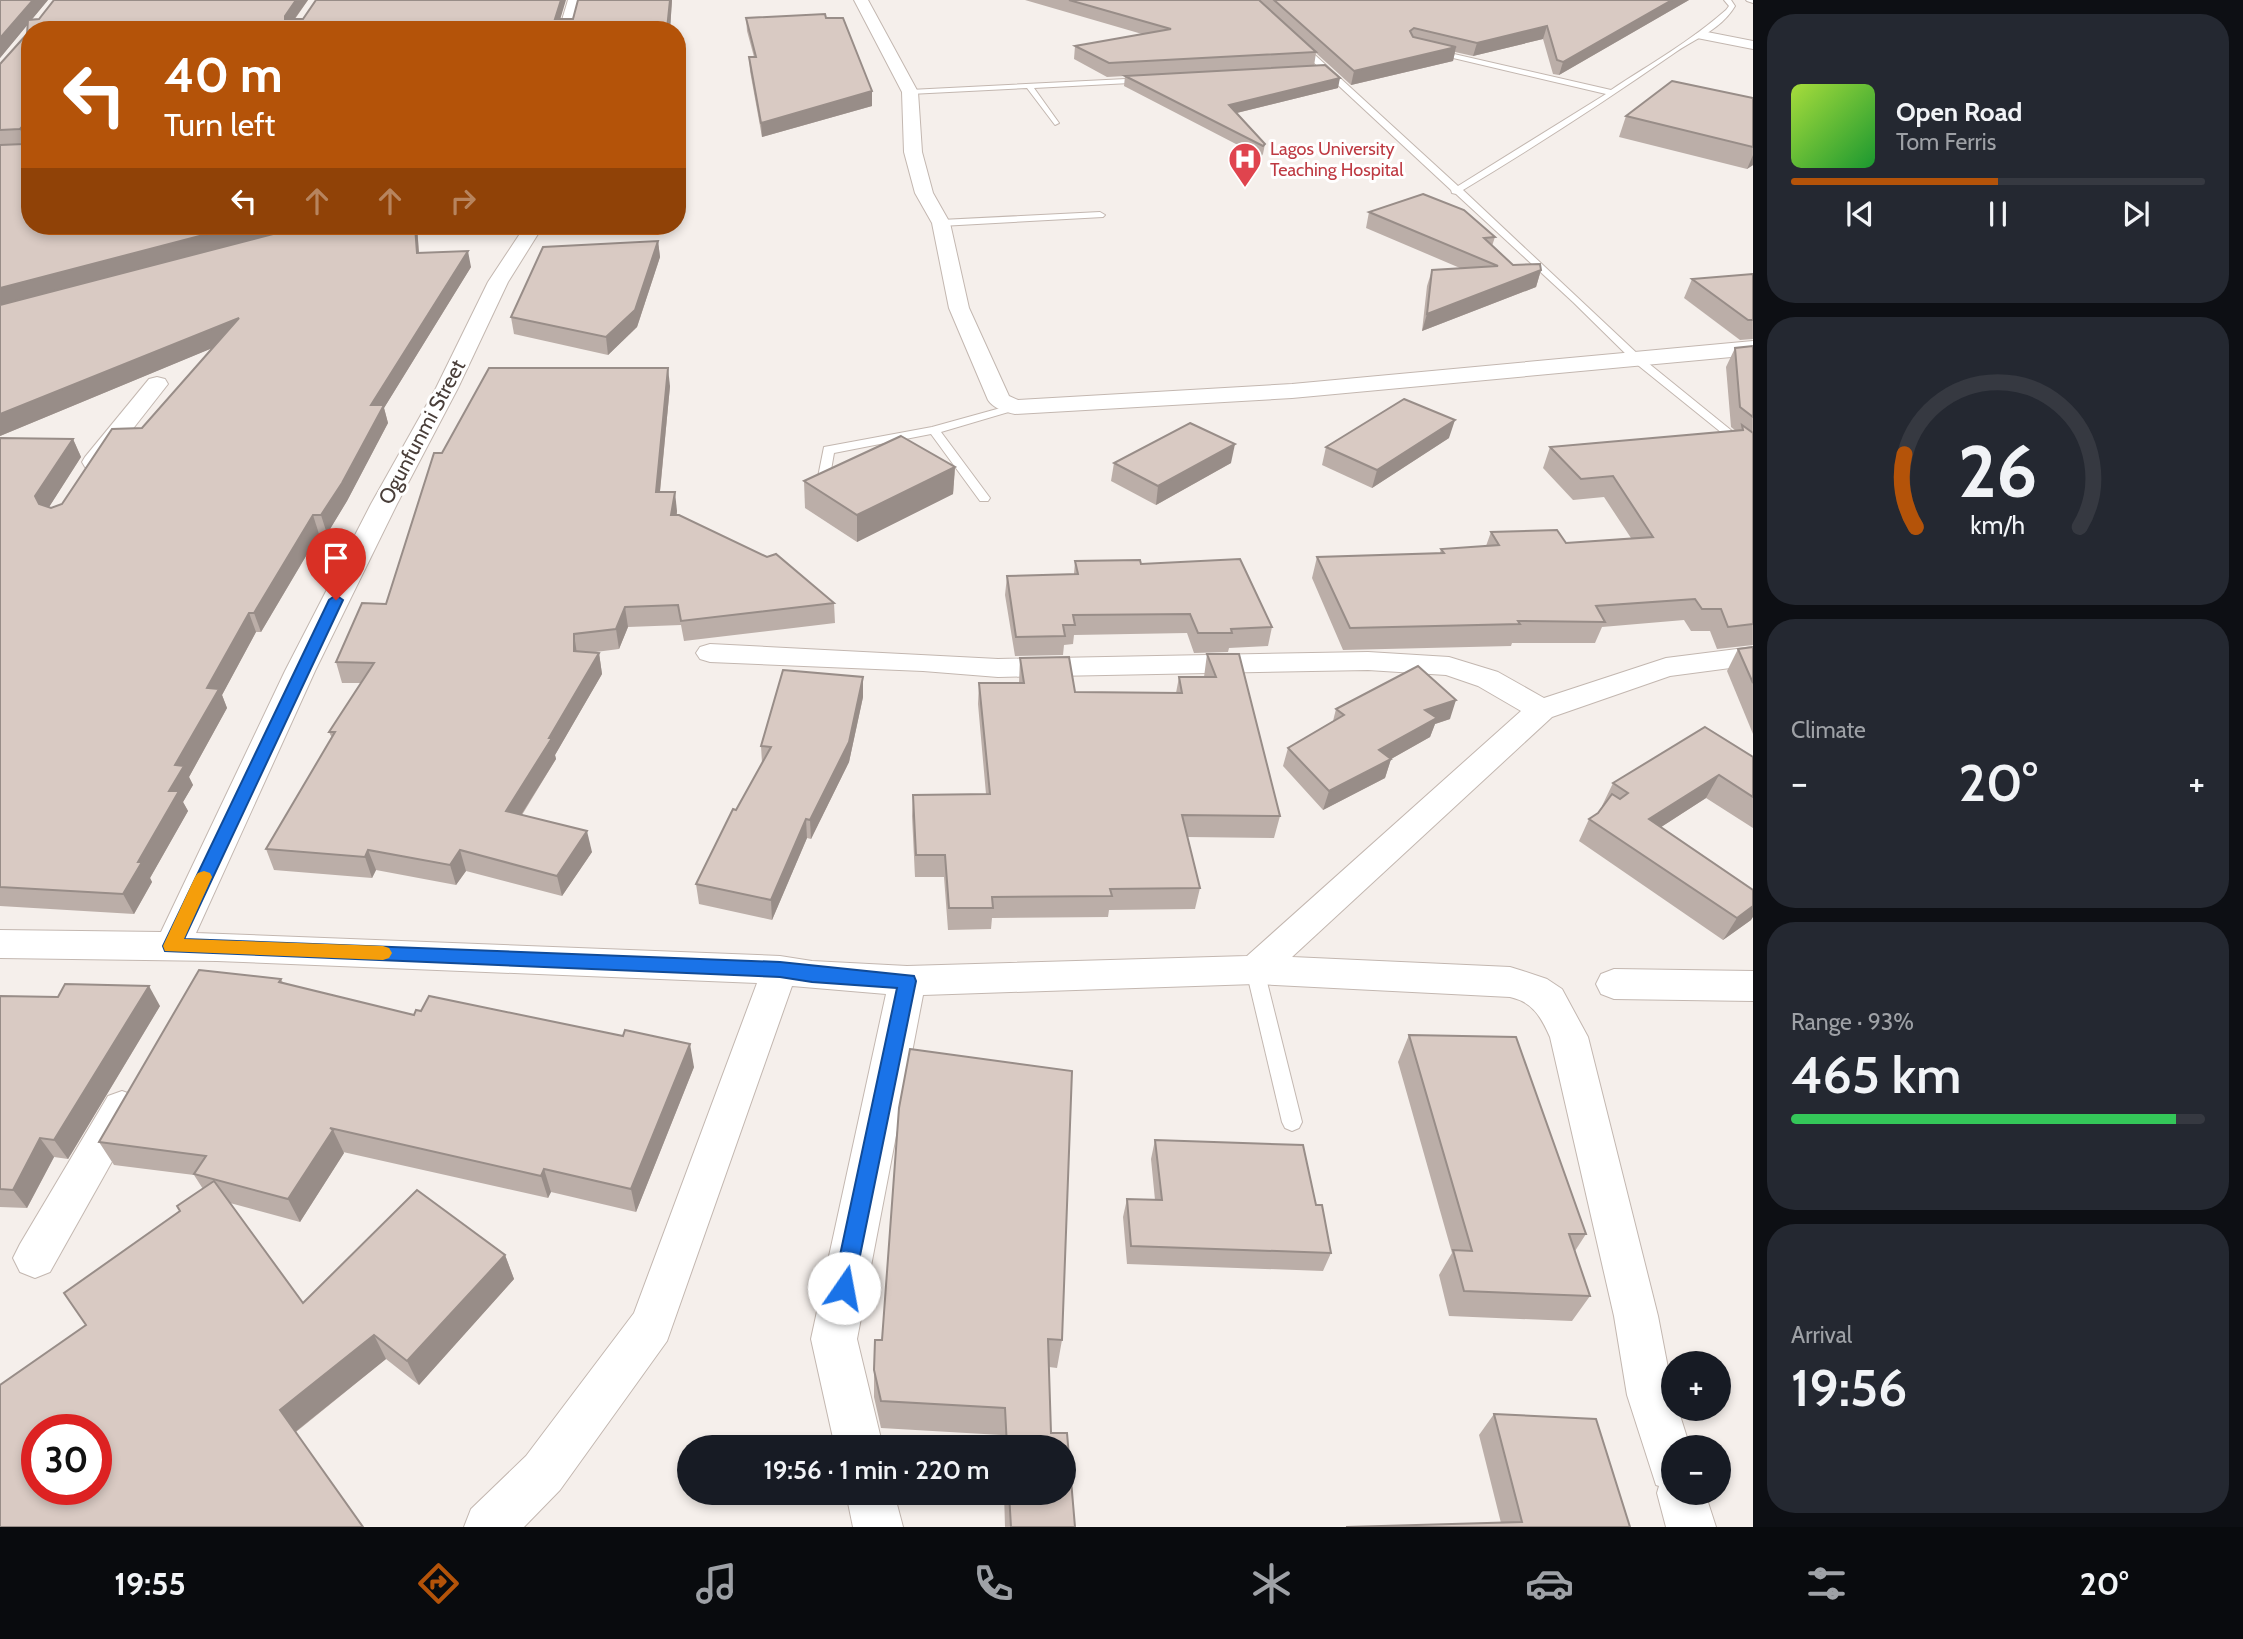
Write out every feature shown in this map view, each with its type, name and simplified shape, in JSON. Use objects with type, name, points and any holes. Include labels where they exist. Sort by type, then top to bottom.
[{"type":"street","points":[[569,21],[575,0]]},
{"type":"street","points":[[861,0],[911,92],[913,152],[924,192],[941,223],[959,308],[999,400],[1015,407],[1142,402],[1442,379],[1753,348]]},
{"type":"street","points":[[1702,36],[1753,45]]},
{"type":"street","name":"Ogunfunmi Street","points":[[172,946],[300,671],[377,516],[447,388],[498,282],[528,235]]},
{"type":"street","points":[[81,481],[103,447],[157,384]]},
{"type":"street","points":[[77,447],[103,447]]},
{"type":"street","points":[[710,653],[998,668],[1367,662],[1449,666],[1488,679],[1541,710]]},
{"type":"street","points":[[1255,970],[1541,710],[1666,667],[1753,656]]},
{"type":"street","points":[[0,944],[217,947],[796,972],[891,980],[1255,970],[1510,982],[1535,987],[1554,1005],[1569,1037],[1636,1316],[1650,1395],[1663,1435]]},
{"type":"street","points":[[196,982],[217,947]]},
{"type":"street","points":[[507,1521],[650,1326],[796,972]]},
{"type":"street","points":[[856,1435],[834,1339],[891,980]]},
{"type":"street","points":[[1614,984],[1753,986]]},
{"type":"street","points":[[35,1258],[140,1078]]},
{"type":"street","points":[[873,1505],[878,1527]]},
{"type":"street","points":[[1685,1505],[1691,1527]]},
{"type":"lane","points":[[1455,191],[1613,93],[1659,59],[1702,36],[1729,11],[1732,6],[1727,0]]},
{"type":"lane","points":[[1292,38],[1323,70],[1577,300],[1638,360],[1753,454]]},
{"type":"lane","points":[[1426,49],[1613,93]]},
{"type":"lane","points":[[1310,71],[1323,70]]},
{"type":"lane","points":[[911,92],[1160,79]]},
{"type":"lane","points":[[1033,86],[1055,123]]},
{"type":"lane","points":[[941,223],[1100,215]]},
{"type":"lane","points":[[822,487],[828,450],[934,430],[1015,407]]},
{"type":"lane","points":[[934,430],[984,498]]},
{"type":"lane","points":[[1255,970],[1292,1122]]},
{"type":"building","points":[[0,0],[33,0],[0,38]]},
{"type":"building","points":[[54,0],[296,0],[285,19],[303,19],[316,0],[561,0],[555,19],[573,19],[578,0],[670,0],[668,21],[28,21],[39,19]]},
{"type":"building","points":[[1069,0],[1259,0],[1316,52],[1109,63],[1075,46],[1171,29]]},
{"type":"building","points":[[1274,0],[1672,0],[1563,62],[1557,60],[1547,26],[1477,43],[1414,28],[1410,31],[1413,37],[1456,47],[1354,71]]},
{"type":"building","points":[[825,14],[826,18],[843,18],[872,91],[761,123],[749,57],[756,57],[746,18]]},
{"type":"building","points":[[21,41],[20,129],[0,130],[0,64]]},
{"type":"building","points":[[1325,65],[1340,78],[1229,105],[1265,144],[1263,146],[1125,76]]},
{"type":"building","points":[[1672,81],[1753,98],[1753,147],[1626,116]]},
{"type":"building","points":[[21,144],[21,235],[203,235],[0,288],[0,145]]},
{"type":"building","points":[[1423,194],[1464,210],[1495,237],[1484,238],[1513,265],[1540,264],[1541,270],[1427,314],[1432,270],[1498,266],[1369,212]]},
{"type":"building","points":[[269,235],[416,235],[417,253],[468,251],[371,405],[384,405],[342,483],[321,515],[313,515],[254,613],[249,613],[207,688],[219,689],[175,765],[184,766],[169,791],[179,791],[138,862],[142,862],[123,894],[0,887],[0,438],[73,439],[35,496],[39,504],[51,508],[62,504],[112,429],[142,428],[239,318],[0,414],[0,305]]},
{"type":"building","points":[[658,241],[635,310],[606,337],[511,317],[543,247]]},
{"type":"building","points":[[1753,274],[1753,320],[1748,320],[1692,279]]},
{"type":"building","points":[[1753,346],[1753,417],[1740,407],[1735,348]]},
{"type":"building","points":[[489,368],[668,368],[656,492],[675,492],[671,515],[679,515],[767,557],[776,554],[834,603],[681,621],[678,605],[625,607],[616,629],[574,634],[574,651],[599,653],[549,738],[552,738],[506,811],[587,831],[557,876],[460,850],[450,865],[368,850],[365,857],[266,849],[335,732],[329,732],[374,663],[336,662],[362,603],[386,604],[434,453],[442,453]]},
{"type":"building","points":[[1404,399],[1455,420],[1377,470],[1326,447]]},
{"type":"building","points":[[1190,423],[1235,444],[1158,486],[1114,463]]},
{"type":"building","points":[[1742,425],[1753,433],[1753,624],[1728,627],[1721,609],[1702,609],[1695,599],[1596,606],[1605,622],[1518,621],[1520,624],[1350,628],[1317,557],[1444,553],[1441,549],[1499,545],[1491,532],[1557,530],[1566,543],[1653,537],[1613,476],[1581,479],[1550,447],[1743,430]]},
{"type":"building","points":[[901,436],[955,467],[857,515],[804,481]]},
{"type":"building","points":[[1240,559],[1272,627],[1231,629],[1232,633],[1198,633],[1190,614],[1073,615],[1075,625],[1063,625],[1065,636],[1016,637],[1007,576],[1078,574],[1075,561],[1140,560],[1141,564]]},
{"type":"building","points":[[1753,647],[1753,683],[1738,649]]},
{"type":"building","points":[[1207,654],[1239,654],[1280,816],[1182,815],[1200,888],[1110,889],[1112,896],[992,897],[993,908],[949,908],[945,855],[916,855],[913,795],[990,794],[979,683],[1024,683],[1020,658],[1069,657],[1075,692],[1182,693],[1179,677],[1216,677]]},
{"type":"building","points":[[1418,666],[1456,700],[1425,710],[1437,718],[1379,750],[1391,759],[1329,791],[1288,748],[1344,715],[1336,709]]},
{"type":"building","points":[[783,670],[863,677],[849,742],[810,820],[806,819],[771,900],[696,884],[733,809],[736,810],[771,747],[761,746]]},
{"type":"building","points":[[1705,727],[1753,757],[1753,797],[1719,775],[1649,819],[1753,890],[1753,906],[1737,918],[1589,819],[1598,813],[1612,794],[1620,799],[1628,793],[1613,783]]},
{"type":"building","points":[[199,970],[281,979],[279,982],[414,1015],[416,1010],[421,1011],[429,996],[623,1036],[625,1030],[690,1044],[631,1189],[544,1169],[541,1176],[330,1128],[333,1130],[288,1199],[194,1174],[206,1156],[99,1142]]},
{"type":"building","points":[[65,984],[149,986],[54,1140],[40,1138],[13,1190],[0,1189],[0,996],[58,997]]},
{"type":"building","points":[[1409,1035],[1516,1037],[1586,1234],[1569,1234],[1590,1296],[1464,1291],[1453,1250],[1472,1251]]},
{"type":"building","points":[[910,1049],[1072,1071],[1062,1340],[1048,1339],[1051,1433],[1067,1435],[1006,1435],[1005,1408],[881,1401],[874,1370],[875,1340],[882,1340],[899,1108]]},
{"type":"building","points":[[1155,1140],[1303,1145],[1316,1205],[1322,1205],[1331,1253],[1131,1246],[1127,1199],[1162,1200]]},
{"type":"building","points":[[214,1181],[303,1303],[417,1190],[505,1255],[407,1361],[374,1335],[280,1410],[363,1527],[0,1527],[0,1385],[86,1325],[64,1293],[180,1211],[177,1206]]},
{"type":"building","points":[[1494,1414],[1596,1419],[1630,1527],[1346,1527],[1522,1522]]},
{"type":"building","points":[[1010,1505],[1073,1505],[1075,1527],[1011,1527]]},
{"type":"slow traffic","points":[[204,877],[172,946],[383,953]]},
{"type":"place","name":"Lagos University Teaching Hospital","points":[[1245,189]]},
{"type":"route","points":[[336,600],[300,671],[172,946],[780,970],[812,975],[907,981],[844,1288]]}]
